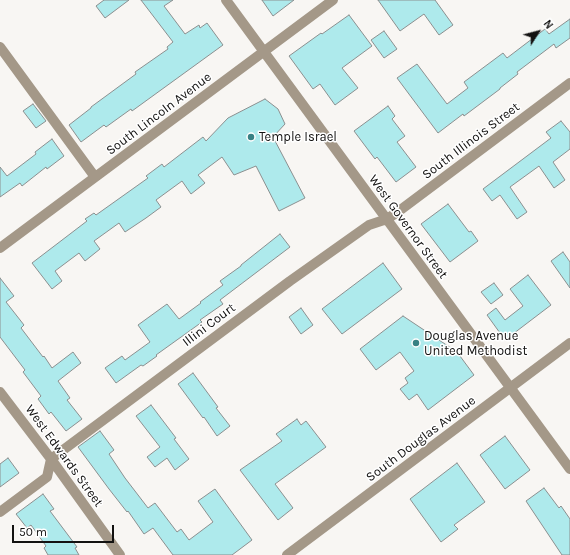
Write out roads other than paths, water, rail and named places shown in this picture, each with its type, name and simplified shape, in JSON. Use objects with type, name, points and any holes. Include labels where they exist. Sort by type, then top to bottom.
[{"type":"street","name":"West Governor Street","points":[[226,0],[570,468]]},
{"type":"street","name":"South Lincoln Avenue","points":[[0,248],[333,0]]},
{"type":"street","points":[[0,47],[95,177]]},
{"type":"street","name":"South Illinois Street","points":[[387,219],[570,83]]},
{"type":"street","name":"Illini Court","points":[[51,459],[290,281],[369,225],[387,219]]},
{"type":"street","name":"South Douglas Avenue","points":[[287,555],[570,343]]},
{"type":"street","name":"West Edwards Street","points":[[0,392],[51,459],[120,555]]},
{"type":"street","points":[[0,512],[47,477],[51,459]]},
{"type":"place","name":"Temple Israel","points":[[251,137]]},
{"type":"place","name":"Douglas Avenue United Methodist","points":[[416,343]]}]
